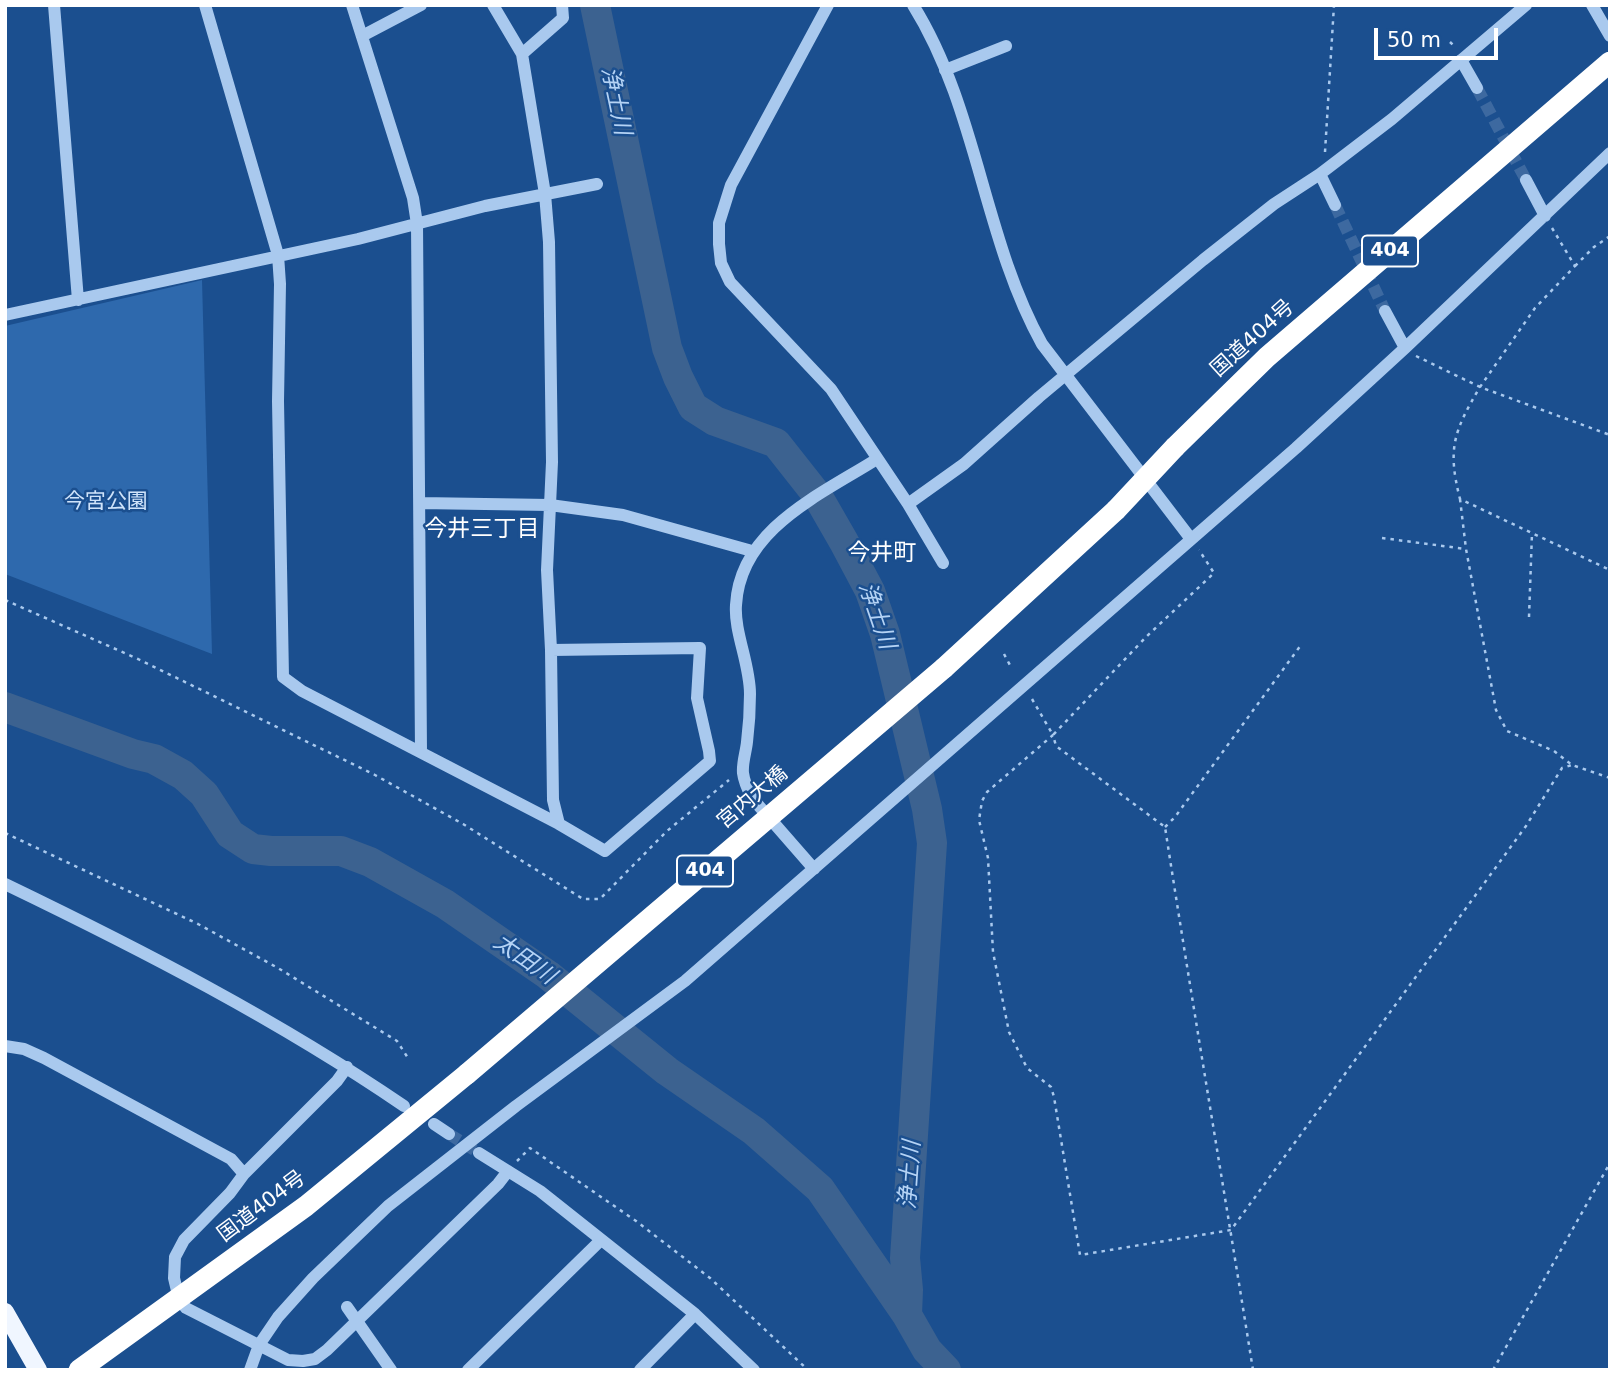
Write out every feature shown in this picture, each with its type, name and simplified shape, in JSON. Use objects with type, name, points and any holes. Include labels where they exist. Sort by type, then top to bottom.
[{"type":"highway","name":"国道404号","points":[[944,668],[1116,510],[1175,447],[1267,358],[1610,62]]},
{"type":"highway","name":"宮内大橋","points":[[467,1074],[944,668]]},
{"type":"highway","name":"国道404号","points":[[79,1370],[306,1206],[467,1074]]},
{"type":"main road","points":[[5,1312],[38,1370]]},
{"type":"street","points":[[54,5],[78,300]]},
{"type":"street","points":[[205,5],[278,255],[283,677],[302,691],[559,824],[605,851],[710,761],[697,698],[700,648],[551,650]]},
{"type":"street","points":[[352,5],[412,198],[417,224],[421,752]]},
{"type":"street","points":[[362,36],[421,5]]},
{"type":"street","points":[[494,5],[522,54],[545,194],[549,242],[552,462],[547,570],[553,800],[559,824]]},
{"type":"street","points":[[522,54],[563,18],[562,5]]},
{"type":"street","points":[[828,5],[731,186],[719,223],[721,263],[730,282],[831,389],[908,504],[943,563]]},
{"type":"street","points":[[913,5],[945,70],[969,134],[1011,278],[1028,319],[1042,344],[1191,539]]},
{"type":"street","points":[[908,504],[964,464],[1203,260],[1274,204],[1320,174],[1392,119],[1527,5]]},
{"type":"street","points":[[1592,5],[1610,36]]},
{"type":"street","points":[[945,70],[1006,46]]},
{"type":"street","points":[[1461,60],[1477,88]]},
{"type":"street","points":[[250,1370],[259,1345],[278,1317],[313,1278],[388,1206],[516,1106],[685,981],[1296,447],[1405,348],[1610,153]]},
{"type":"street","points":[[1320,174],[1335,205]]},
{"type":"street","points":[[1526,180],[1545,216]]},
{"type":"street","points":[[5,315],[417,224],[485,206],[597,184]]},
{"type":"street","points":[[1385,311],[1405,348]]},
{"type":"street","points":[[814,869],[752,798],[742,771],[750,720],[750,690],[735,607],[740,577],[752,551],[782,520],[877,459]]},
{"type":"street","points":[[420,503],[550,505],[623,514],[752,551]]},
{"type":"street","points":[[5,884],[104,932],[251,1010],[346,1067],[404,1106]]},
{"type":"street","points":[[5,1046],[24,1049],[44,1058],[231,1159],[244,1174]]},
{"type":"street","points":[[346,1067],[337,1082],[244,1174],[230,1193],[184,1240],[175,1257],[174,1278],[179,1299],[186,1308],[288,1360],[315,1359],[357,1322],[498,1184],[508,1171]]},
{"type":"street","points":[[434,1125],[449,1134]]},
{"type":"street","points":[[479,1153],[540,1191],[695,1314],[754,1370]]},
{"type":"street","points":[[468,1370],[601,1240]]},
{"type":"street","points":[[347,1307],[391,1370]]},
{"type":"street","points":[[640,1370],[695,1314]]},
{"type":"path","points":[[1320,174],[1328,118],[1334,5]]},
{"type":"path","points":[[1545,216],[1575,267]]},
{"type":"path","points":[[1610,236],[1594,247],[1535,308],[1480,387],[1457,432],[1452,464],[1500,721],[1507,732],[1553,751],[1572,765],[1610,778]]},
{"type":"path","points":[[1405,348],[1411,354],[1480,387],[1610,435]]},
{"type":"path","points":[[1460,499],[1610,570]]},
{"type":"path","points":[[1529,617],[1532,533]]},
{"type":"path","points":[[1382,538],[1466,549]]},
{"type":"path","points":[[1191,539],[1214,573],[1147,636],[1053,735],[987,792],[982,800],[979,820],[988,858],[993,952],[1009,1032],[1027,1069],[1051,1087],[1080,1255],[1231,1230],[1526,826],[1562,768],[1572,765]]},
{"type":"path","points":[[5,600],[138,659],[374,775],[464,824],[583,900],[600,899],[667,831],[742,771]]},
{"type":"path","points":[[1166,827],[1301,645]]},
{"type":"path","points":[[1004,654],[1011,667]]},
{"type":"path","points":[[1031,697],[1053,735],[1056,746],[1166,827],[1253,1370]]},
{"type":"path","points":[[5,833],[209,930],[397,1041],[408,1058]]},
{"type":"path","points":[[508,1171],[530,1148],[540,1154],[636,1221],[710,1278],[808,1370]]},
{"type":"path","points":[[1493,1370],[1610,1163]]},
{"type":"green space","name":"今宮公園","points":[[202,280],[212,654],[5,574],[5,326]]},
{"type":"waterway","name":"浄土川","points":[[595,5],[667,348],[678,377],[693,407],[715,421],[776,443],[817,495],[870,591],[885,634],[927,809],[932,843],[905,1258],[907,1315]]},
{"type":"waterway","name":"太田川","points":[[5,707],[133,754],[154,759],[183,775],[204,794],[230,834],[253,849],[341,851],[370,862],[445,904],[548,975],[667,1071],[754,1131],[820,1189],[907,1315],[927,1350],[946,1370]]},
{"type":"tunnel","points":[[1477,88],[1526,180]]},
{"type":"tunnel","points":[[1335,205],[1385,311]]},
{"type":"tunnel","points":[[449,1134],[479,1153]]},
{"type":"district","name":"今井三丁目","points":[[482,530]]},
{"type":"district","name":"今井町","points":[[882,554]]}]
